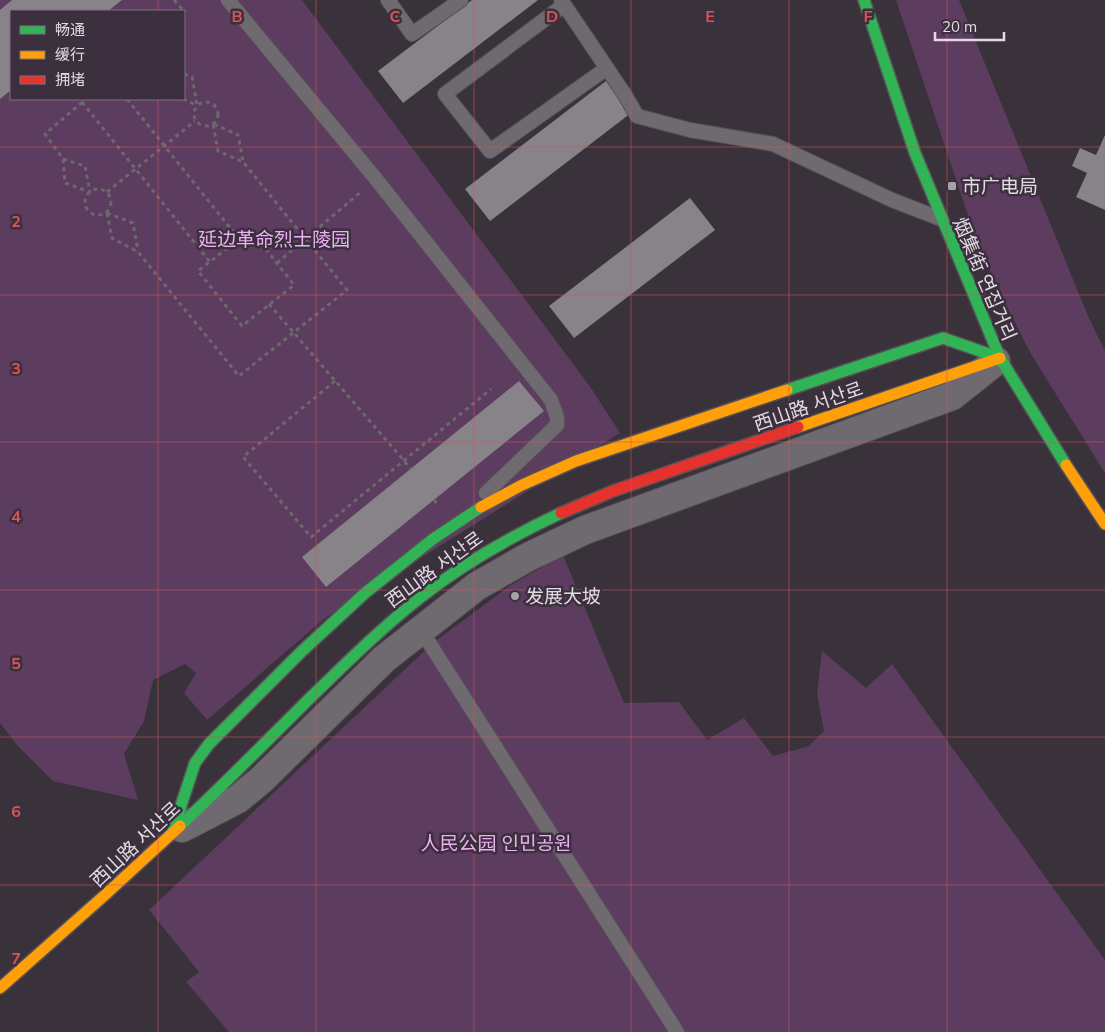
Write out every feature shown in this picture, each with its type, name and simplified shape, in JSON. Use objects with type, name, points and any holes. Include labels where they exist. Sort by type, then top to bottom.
[{"type":"street","name":"烟集街 연집거리","points":[[864,0],[915,153],[941,220],[1000,358],[1060,456],[1105,524]]},
{"type":"street","points":[[172,834],[195,763],[209,744],[334,620],[393,568],[452,525],[516,487],[582,458],[943,338],[1000,358]]},
{"type":"street","points":[[172,834],[238,799],[261,780],[384,659],[476,586],[528,557],[577,534],[952,396],[1000,358]]},
{"type":"street","name":"西山路 서산로","points":[[0,988],[86,914],[172,834],[359,651],[407,608],[456,571],[508,539],[554,515],[614,491],[1000,358]]},
{"type":"lane","points":[[228,0],[376,179],[550,400],[558,425],[452,525]]},
{"type":"lane","points":[[388,0],[412,34],[461,0]]},
{"type":"lane","points":[[608,68],[490,151],[445,94],[563,2],[608,68],[637,116],[690,130],[773,144],[892,200],[941,220]]},
{"type":"lane","points":[[421,630],[677,1032]]},
{"type":"path","points":[[174,0],[182,10]]},
{"type":"path","points":[[185,74],[192,77],[197,105],[193,113],[195,121],[201,126],[210,126],[218,118],[215,106],[208,102],[197,105],[185,100]]},
{"type":"path","points":[[90,192],[65,183],[63,159],[45,134],[84,100],[210,262]]},
{"type":"path","points":[[127,100],[239,239]]},
{"type":"path","points":[[107,192],[195,121]]},
{"type":"path","points":[[213,124],[238,135],[243,162]]},
{"type":"path","points":[[138,252],[133,223],[107,213],[99,216],[88,211],[84,203],[90,192],[98,189],[107,192],[110,196],[111,205],[107,213],[112,238],[138,252],[239,376],[347,290],[243,162],[218,151],[213,124]]},
{"type":"path","points":[[63,159],[85,166],[90,192]]},
{"type":"path","points":[[277,263],[376,179]]},
{"type":"path","points":[[251,230],[294,285],[242,326],[198,271],[239,239],[251,230]]},
{"type":"path","points":[[269,304],[411,469]]},
{"type":"path","points":[[335,381],[243,457],[311,537],[491,389]]},
{"type":"green space","name":"延边革命烈士陵园","points":[[0,0],[302,0],[591,388],[620,433],[325,618],[207,720],[184,693],[196,673],[185,664],[153,680],[144,721],[124,754],[138,800],[53,781],[17,745],[0,723]]},
{"type":"green space","points":[[896,0],[959,0],[1088,316],[1105,351],[1105,473],[1031,354],[994,281],[972,227]]},
{"type":"green space","name":"人民公园 인민공원","points":[[563,555],[624,703],[679,702],[707,740],[744,718],[773,756],[809,746],[824,731],[817,694],[822,651],[866,688],[892,664],[1105,960],[1105,1032],[229,1032],[186,982],[199,972],[149,910],[434,642],[511,585]]},
{"type":"building","points":[[12,0],[122,0],[109,10],[10,10],[10,91],[0,99],[0,10]]},
{"type":"building","points":[[472,0],[538,0],[403,103],[378,71]]},
{"type":"building","points":[[606,81],[631,113],[490,221],[465,189]]},
{"type":"building","points":[[1105,135],[1105,210],[1076,197],[1087,173],[1072,166],[1080,148],[1096,155]]},
{"type":"building","points":[[690,198],[715,230],[574,338],[549,306]]},
{"type":"building","points":[[519,381],[544,411],[326,587],[302,557]]},
{"type":"traffic: fast","points":[[864,0],[915,153],[1000,358],[1066,465]]},
{"type":"traffic: fast","points":[[787,390],[943,338],[1000,358]]},
{"type":"traffic: fast","points":[[173,830],[195,763],[209,744],[301,652],[365,593],[433,539],[481,507]]},
{"type":"traffic: fast","points":[[180,826],[347,662],[406,609],[471,562],[524,531],[561,513]]},
{"type":"traffic: slow","points":[[798,427],[1000,358]]},
{"type":"traffic: slow","points":[[481,507],[522,485],[576,461],[787,390]]},
{"type":"traffic: slow","points":[[1066,465],[1105,524]]},
{"type":"traffic: slow","points":[[0,988],[180,826]]},
{"type":"traffic: jam","points":[[561,513],[613,491],[798,427]]},
{"type":"place","name":"市广电局","points":[[952,186]]},
{"type":"place","name":"发展大坡","points":[[515,596]]}]
